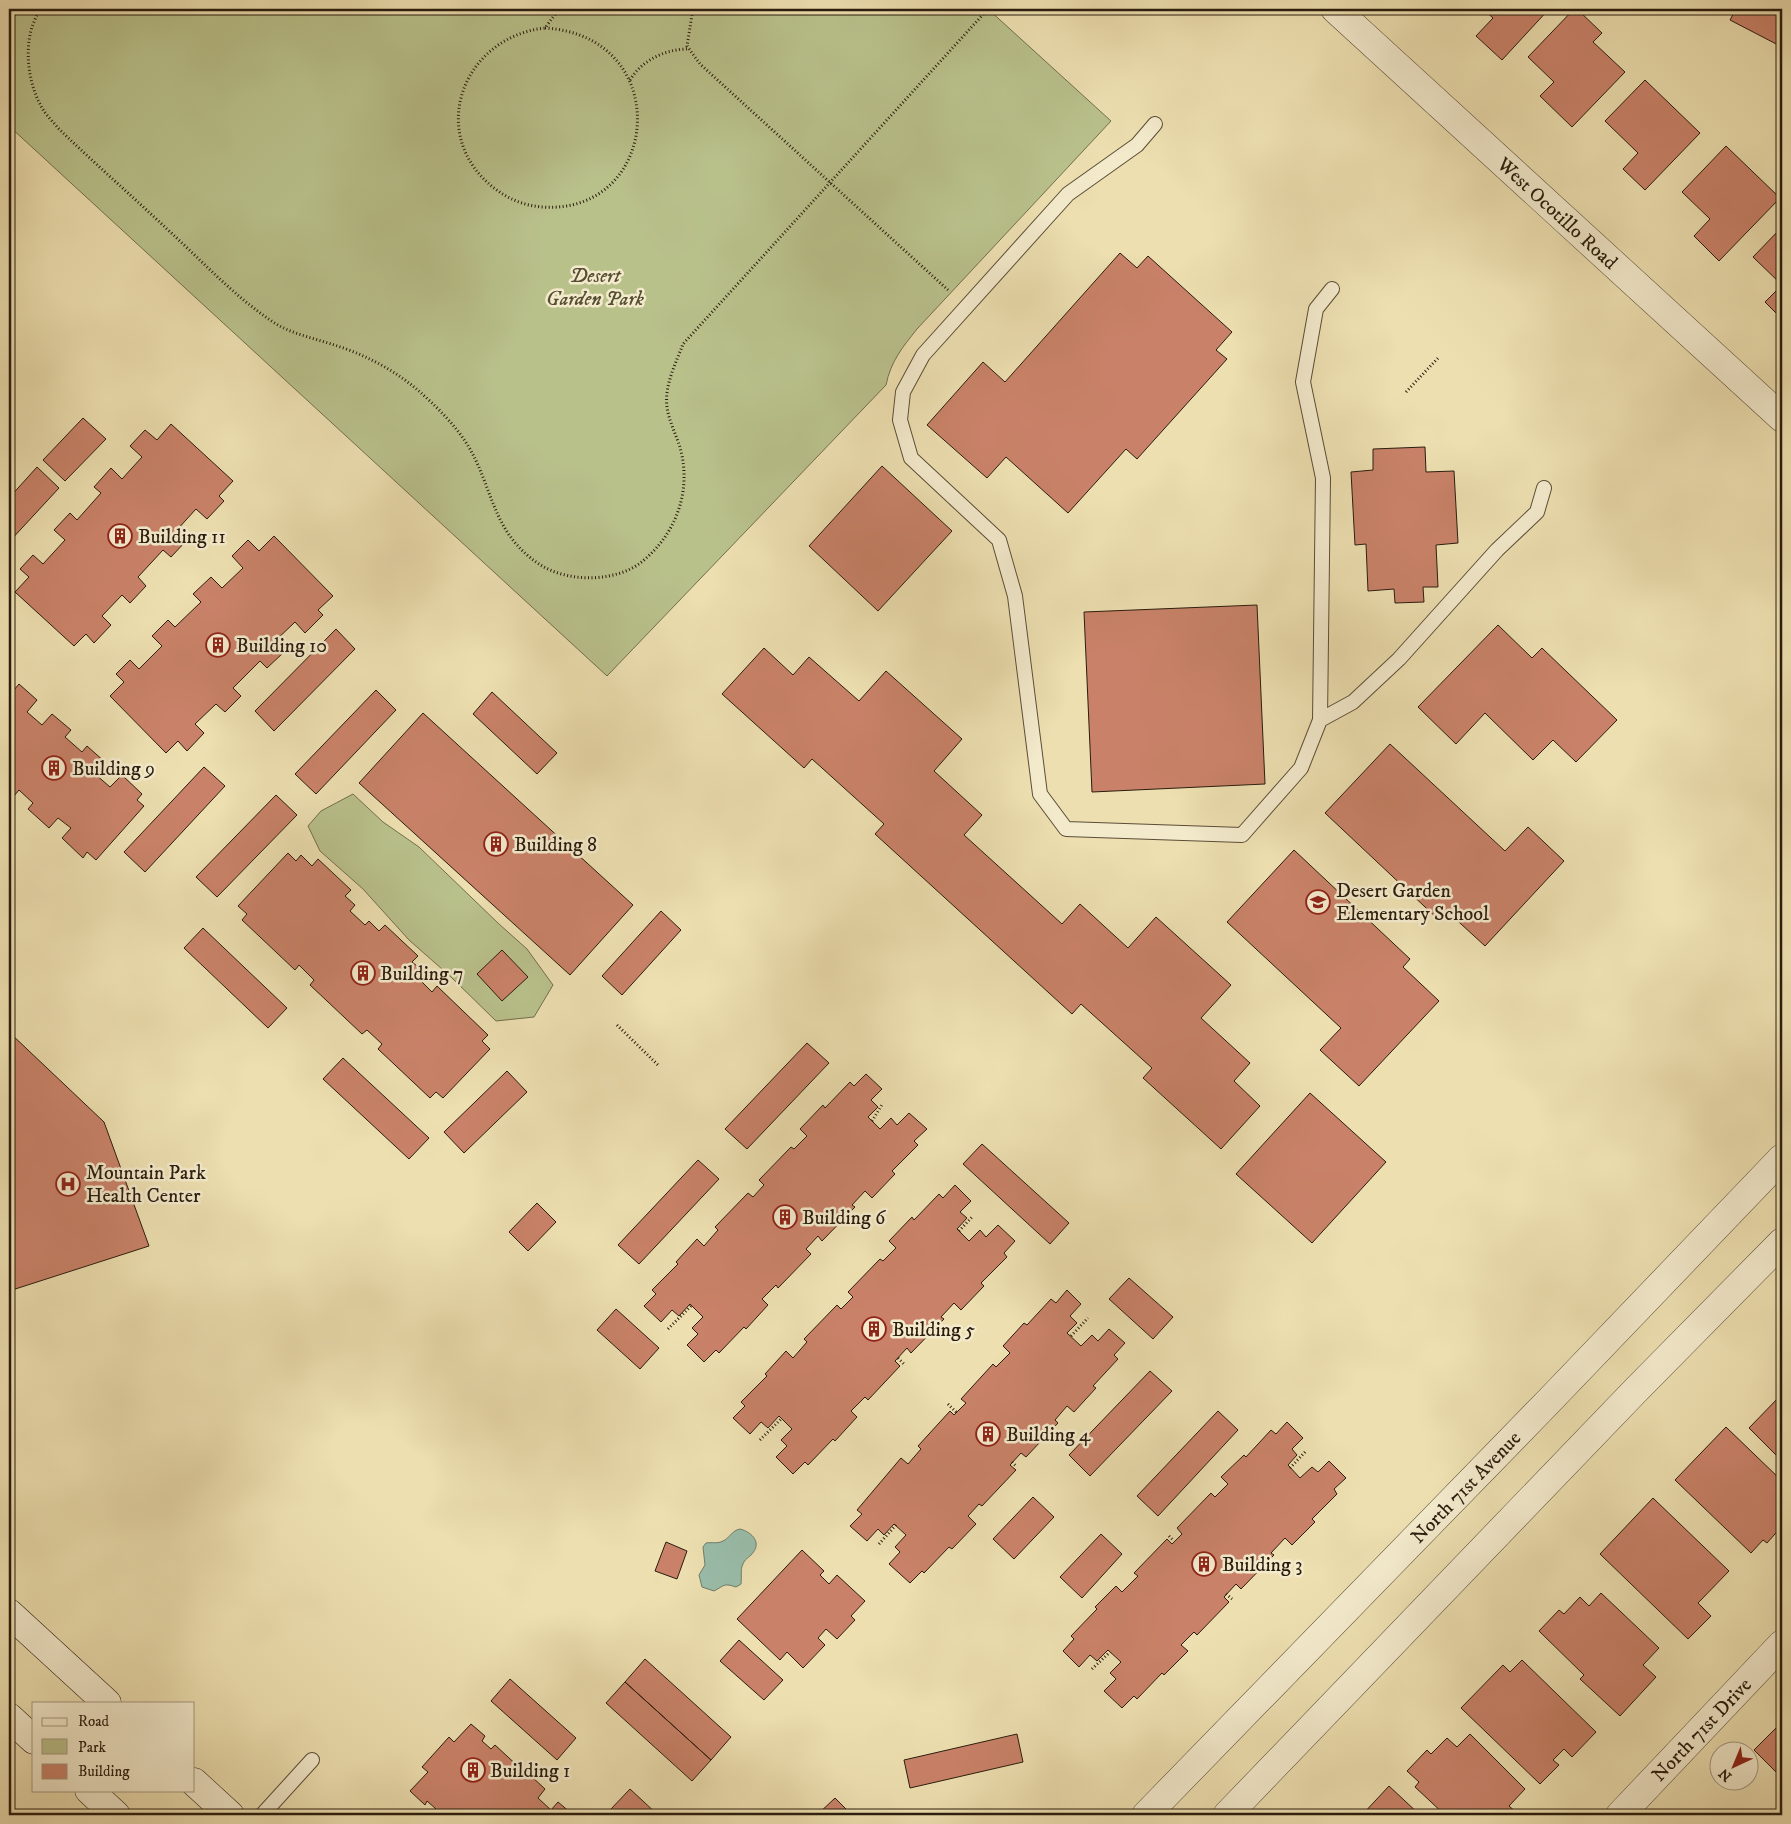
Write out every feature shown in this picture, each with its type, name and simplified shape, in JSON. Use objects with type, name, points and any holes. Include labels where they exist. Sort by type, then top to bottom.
[{"type":"street","name":"West Ocotillo Road","points":[[1335,9],[1782,418]]},
{"type":"street","name":"North 71st Avenue","points":[[1156,1812],[1782,1158]]},
{"type":"street","points":[[1227,1815],[1636,1390],[1782,1242]]},
{"type":"street","points":[[9,1613],[106,1702]]},
{"type":"street","name":"North 71st Drive","points":[[1620,1815],[1782,1644]]},
{"type":"street","points":[[9,1717],[32,1738]]},
{"type":"street","points":[[195,1783],[230,1815]]},
{"type":"street","points":[[91,1792],[116,1815]]},
{"type":"lane","points":[[1155,124],[1137,145],[1068,194],[923,354],[903,392],[900,420],[911,458],[999,540],[1015,596],[1040,794],[1066,828],[1242,835],[1301,768],[1320,720],[1323,478],[1302,382],[1316,309],[1332,289]]},
{"type":"lane","points":[[1320,720],[1353,702],[1399,659],[1497,550],[1537,512],[1544,488]]},
{"type":"lane","points":[[262,1815],[312,1760]]},
{"type":"path","points":[[40,9],[32,28],[29,50],[30,69],[35,92],[44,111],[59,129],[221,279],[270,320],[309,338],[364,356],[418,390],[451,424],[468,445],[499,519],[524,553],[542,566],[565,575],[587,579],[606,577],[642,562],[672,528],[680,509],[684,490],[684,470],[681,451],[667,406],[668,386],[683,344],[988,9]]},
{"type":"path","points":[[545,28],[559,9]]},
{"type":"path","points":[[696,9],[692,15],[688,49],[700,64],[951,292]]},
{"type":"path","points":[[545,28],[580,34],[597,42],[614,56],[630,80],[636,98],[638,116],[638,131],[628,161],[618,176],[604,189],[591,197],[578,203],[553,207],[529,206],[501,194],[488,184],[477,172],[467,155],[458,121],[464,88],[473,69],[483,56],[496,45],[510,37],[532,29],[545,28]]},
{"type":"path","points":[[630,80],[651,59],[678,49],[688,49]]},
{"type":"path","points":[[1406,392],[1439,357]]},
{"type":"path","points":[[617,1025],[659,1066]]},
{"type":"path","points":[[872,1121],[883,1103]]},
{"type":"path","points":[[959,1231],[972,1217]]},
{"type":"path","points":[[668,1328],[692,1306]]},
{"type":"path","points":[[1071,1336],[1088,1318]]},
{"type":"path","points":[[898,1358],[905,1364]]},
{"type":"path","points":[[948,1404],[957,1413]]},
{"type":"path","points":[[760,1440],[781,1419]]},
{"type":"path","points":[[1290,1468],[1306,1451]]},
{"type":"path","points":[[1012,1462],[1017,1467]]},
{"type":"path","points":[[879,1544],[896,1525]]},
{"type":"path","points":[[1169,1536],[1174,1541]]},
{"type":"path","points":[[1226,1594],[1232,1599]]},
{"type":"path","points":[[1092,1669],[1110,1652]]},
{"type":"green space","name":"Desert Garden Park","points":[[9,9],[988,9],[1111,121],[917,329],[894,362],[886,385],[607,676],[9,126]]},
{"type":"green space","points":[[353,794],[383,822],[419,847],[527,949],[553,985],[534,1017],[496,1021],[451,977],[409,940],[363,889],[320,851],[308,826],[321,811]]},
{"type":"shaded area","points":[[740,1529],[752,1535],[756,1542],[754,1551],[742,1566],[741,1584],[736,1587],[725,1585],[714,1591],[702,1587],[699,1575],[705,1565],[703,1547],[706,1543],[723,1541]]},
{"type":"building","points":[[1483,9],[1549,9],[1502,60],[1476,36],[1493,18]]},
{"type":"building","points":[[1574,9],[1577,9],[1602,33],[1593,42],[1625,72],[1572,127],[1540,96],[1554,82],[1528,57]]},
{"type":"building","points":[[1736,9],[1782,9],[1782,47],[1730,20]]},
{"type":"building","points":[[1645,80],[1700,133],[1645,190],[1623,169],[1638,153],[1605,121]]},
{"type":"building","points":[[1726,146],[1780,198],[1719,261],[1694,236],[1710,219],[1682,192]]},
{"type":"building","points":[[1782,227],[1782,285],[1753,257]]},
{"type":"building","points":[[1120,253],[1137,268],[1148,256],[1232,332],[1216,350],[1227,359],[1137,459],[1126,449],[1068,513],[1006,457],[987,478],[927,425],[983,362],[1005,382]]},
{"type":"building","points":[[1782,285],[1782,319],[1765,302]]},
{"type":"building","points":[[83,418],[106,439],[65,481],[43,460]]},
{"type":"building","name":"Building 11","points":[[171,424],[233,481],[219,496],[224,501],[207,519],[196,509],[176,531],[186,541],[171,557],[163,550],[138,577],[146,586],[130,603],[122,595],[102,616],[111,625],[94,643],[86,634],[74,646],[15,592],[29,577],[20,569],[33,555],[43,564],[65,540],[54,530],[70,513],[77,520],[101,493],[94,487],[111,468],[122,479],[142,457],[130,446],[145,430],[157,440]]},
{"type":"building","points":[[1425,447],[1426,472],[1454,471],[1458,543],[1436,545],[1438,587],[1423,587],[1424,602],[1395,603],[1394,589],[1368,591],[1366,544],[1355,545],[1351,472],[1373,470],[1373,449]]},
{"type":"building","points":[[882,466],[952,531],[878,611],[809,546]]},
{"type":"building","points":[[37,467],[59,488],[9,542],[9,498]]},
{"type":"building","name":"Building 10","points":[[274,536],[333,596],[318,610],[323,615],[305,633],[295,622],[273,643],[283,653],[267,668],[260,661],[233,688],[241,696],[225,712],[216,704],[195,724],[204,733],[187,751],[178,741],[166,753],[110,696],[124,682],[116,674],[130,660],[139,669],[162,646],[152,636],[168,620],[175,627],[201,602],[193,594],[211,577],[222,588],[243,568],[232,556],[248,540],[259,551]]},
{"type":"building","points":[[1257,605],[1265,784],[1092,792],[1084,612]]},
{"type":"building","points":[[1498,625],[1532,658],[1542,648],[1617,720],[1576,762],[1553,740],[1533,760],[1485,713],[1456,744],[1418,707]]},
{"type":"building","points":[[336,629],[355,649],[274,731],[255,711]]},
{"type":"building","points":[[764,648],[793,675],[809,657],[859,701],[886,671],[962,739],[934,771],[982,815],[964,835],[1062,924],[1080,904],[1128,948],[1156,917],[1231,985],[1201,1018],[1250,1063],[1234,1081],[1260,1106],[1221,1149],[1143,1078],[1152,1068],[1081,1004],[1072,1014],[875,834],[884,824],[812,759],[804,768],[722,694]]},
{"type":"building","name":"Building 9","points":[[19,684],[37,700],[27,712],[42,725],[52,714],[71,730],[65,737],[82,752],[87,746],[105,762],[95,774],[110,787],[122,775],[142,794],[137,800],[144,806],[96,860],[87,852],[83,858],[62,838],[71,828],[58,818],[49,828],[28,809],[33,803],[19,790],[14,796],[9,792],[9,685],[14,690]]},
{"type":"building","points":[[376,690],[396,710],[316,794],[295,774]]},
{"type":"building","points":[[492,692],[557,753],[537,774],[473,714]]},
{"type":"building","name":"Building 8","points":[[423,713],[633,905],[570,975],[359,783]]},
{"type":"building","points":[[1390,744],[1505,851],[1528,827],[1564,861],[1485,946],[1449,913],[1441,922],[1325,813]]},
{"type":"building","points":[[204,767],[225,786],[145,872],[124,852]]},
{"type":"building","points":[[276,795],[297,815],[217,897],[196,877]]},
{"type":"building","points":[[1294,850],[1410,959],[1403,967],[1439,1001],[1359,1086],[1320,1050],[1341,1028],[1227,922]]},
{"type":"building","name":"Building 7","points":[[288,853],[296,861],[301,855],[312,866],[318,859],[351,890],[345,896],[355,905],[350,911],[365,925],[369,921],[379,931],[385,925],[418,956],[412,962],[422,970],[416,976],[432,992],[437,986],[488,1035],[482,1041],[490,1049],[443,1098],[436,1092],[430,1098],[378,1049],[382,1044],[367,1030],[362,1034],[310,985],[314,980],[299,965],[295,970],[242,920],[247,914],[238,906]]},
{"type":"building","points":[[661,911],[681,930],[622,995],[602,976]]},
{"type":"building","points":[[203,928],[287,1008],[268,1028],[184,948]]},
{"type":"building","points":[[502,950],[528,977],[502,1001],[477,974]]},
{"type":"building","name":"Mountain Park Health Center","points":[[9,1032],[104,1122],[149,1246],[9,1291]]},
{"type":"building","points":[[807,1043],[829,1063],[747,1149],[725,1129]]},
{"type":"building","points":[[343,1058],[429,1138],[409,1159],[323,1079]]},
{"type":"building","points":[[507,1071],[527,1092],[464,1153],[444,1132]]},
{"type":"building","name":"Building 6","points":[[866,1074],[882,1089],[871,1100],[878,1107],[868,1117],[880,1129],[891,1118],[897,1125],[909,1113],[927,1129],[914,1141],[918,1145],[892,1171],[895,1174],[872,1198],[865,1191],[852,1205],[855,1207],[822,1241],[818,1236],[806,1249],[811,1254],[778,1288],[776,1285],[762,1299],[768,1305],[746,1329],[744,1327],[719,1353],[716,1350],[704,1362],[687,1345],[698,1334],[692,1328],[703,1317],[690,1304],[679,1316],[672,1310],[661,1322],[644,1306],[656,1294],[652,1290],[678,1264],[676,1262],[697,1239],[704,1246],[718,1230],[715,1227],[748,1193],[753,1197],[764,1185],[759,1180],[791,1147],[794,1149],[807,1136],[800,1129],[823,1105],[825,1108],[850,1082],[854,1086]]},
{"type":"building","points":[[1310,1093],[1386,1162],[1312,1243],[1236,1174]]},
{"type":"building","points":[[982,1144],[1069,1223],[1050,1244],[963,1164]]},
{"type":"building","points":[[698,1160],[719,1179],[639,1264],[618,1245]]},
{"type":"building","name":"Building 5","points":[[955,1185],[971,1201],[960,1212],[967,1218],[957,1229],[969,1241],[980,1230],[986,1237],[998,1225],[1015,1241],[1004,1253],[1007,1257],[981,1283],[984,1286],[961,1310],[954,1303],[941,1317],[944,1319],[911,1353],[907,1348],[895,1361],[900,1366],[868,1400],[865,1397],[851,1411],[857,1417],[835,1441],[833,1439],[808,1465],[805,1462],[793,1474],[776,1457],[787,1446],[781,1440],[792,1429],[779,1416],[768,1428],[761,1422],[750,1434],[733,1418],[745,1406],[741,1402],[767,1376],[765,1374],[786,1351],[793,1358],[807,1342],[804,1339],[837,1305],[841,1309],[853,1297],[848,1292],[880,1259],[883,1261],[896,1248],[889,1241],[912,1217],[914,1220],[939,1194],[943,1198]]},
{"type":"building","points":[[537,1203],[556,1222],[528,1251],[509,1232]]},
{"type":"building","points":[[1129,1278],[1173,1317],[1153,1339],[1109,1299]]},
{"type":"building","name":"Building 4","points":[[1067,1290],[1081,1304],[1070,1316],[1077,1323],[1067,1333],[1081,1346],[1092,1335],[1098,1341],[1109,1329],[1125,1343],[1114,1355],[1118,1359],[1093,1386],[1096,1388],[1074,1412],[1067,1406],[1055,1420],[1058,1423],[1026,1457],[1021,1453],[1010,1465],[1016,1470],[982,1506],[979,1504],[968,1516],[976,1524],[952,1549],[949,1547],[924,1573],[922,1571],[910,1583],[889,1564],[900,1552],[895,1547],[906,1535],[894,1524],[884,1535],[878,1529],[867,1541],[850,1526],[862,1514],[857,1510],[901,1458],[908,1464],[921,1449],[918,1446],[950,1411],[954,1415],[966,1403],[961,1399],[993,1364],[996,1367],[1010,1353],[1003,1346],[1024,1323],[1027,1325],[1051,1299],[1056,1303]]},
{"type":"building","points":[[616,1309],[659,1348],[640,1369],[597,1330]]},
{"type":"building","points":[[1150,1371],[1172,1391],[1090,1476],[1069,1455]]},
{"type":"building","points":[[1782,1394],[1782,1461],[1749,1428]]},
{"type":"building","points":[[1218,1411],[1238,1430],[1158,1516],[1137,1496]]},
{"type":"building","name":"Building 3","points":[[1287,1422],[1303,1438],[1292,1449],[1297,1455],[1288,1465],[1300,1478],[1312,1467],[1318,1472],[1329,1461],[1346,1478],[1334,1489],[1337,1494],[1312,1519],[1315,1522],[1292,1545],[1285,1538],[1271,1553],[1274,1555],[1241,1589],[1236,1584],[1224,1597],[1229,1602],[1197,1635],[1194,1632],[1181,1645],[1188,1651],[1164,1675],[1162,1673],[1137,1699],[1134,1696],[1122,1708],[1104,1691],[1116,1679],[1110,1673],[1121,1662],[1108,1650],[1097,1661],[1090,1655],[1079,1667],[1063,1651],[1074,1639],[1071,1636],[1097,1609],[1095,1607],[1116,1586],[1122,1592],[1138,1576],[1134,1573],[1167,1539],[1172,1544],[1182,1534],[1177,1528],[1211,1493],[1215,1497],[1228,1484],[1221,1477],[1244,1455],[1246,1457],[1271,1430],[1276,1434]]},
{"type":"building","points":[[1726,1427],[1782,1481],[1782,1526],[1767,1543],[1763,1540],[1751,1553],[1675,1480]]},
{"type":"building","points":[[1033,1497],[1054,1517],[1014,1559],[993,1539]]},
{"type":"building","points":[[1653,1498],[1729,1571],[1698,1603],[1711,1616],[1688,1639],[1600,1554]]},
{"type":"building","points":[[1101,1534],[1122,1554],[1082,1598],[1060,1577]]},
{"type":"building","points":[[666,1542],[687,1551],[677,1579],[655,1571]]},
{"type":"building","points":[[802,1550],[824,1571],[820,1575],[829,1584],[837,1575],[865,1601],[851,1616],[855,1620],[837,1639],[826,1629],[818,1638],[825,1645],[803,1668],[787,1652],[780,1660],[737,1619]]},
{"type":"building","points":[[1601,1593],[1659,1648],[1643,1665],[1656,1677],[1620,1716],[1580,1679],[1584,1675],[1539,1631],[1559,1610],[1564,1614],[1580,1597],[1589,1606]]},
{"type":"building","points":[[739,1640],[783,1680],[764,1700],[720,1661]]},
{"type":"building","points":[[645,1659],[731,1737],[711,1760],[625,1682]]},
{"type":"building","points":[[1522,1660],[1596,1732],[1572,1757],[1564,1749],[1553,1760],[1559,1765],[1540,1784],[1461,1708],[1503,1665],[1510,1672]]},
{"type":"building","points":[[510,1679],[576,1738],[557,1760],[491,1701]]},
{"type":"building","points":[[625,1682],[711,1760],[692,1781],[606,1703]]},
{"type":"building","points":[[1782,1722],[1782,1778],[1758,1754],[1758,1746]]},
{"type":"building","name":"Building 1","points":[[471,1724],[485,1736],[482,1741],[491,1749],[495,1745],[521,1769],[519,1772],[527,1779],[530,1775],[545,1789],[538,1798],[551,1810],[558,1802],[571,1813],[568,1815],[435,1815],[433,1813],[436,1809],[427,1801],[425,1805],[410,1791],[428,1772],[422,1767],[449,1737],[454,1742]]},
{"type":"building","points":[[1017,1734],[1023,1762],[910,1788],[904,1760]]},
{"type":"building","points":[[1470,1734],[1525,1789],[1509,1806],[1517,1813],[1515,1815],[1445,1815],[1415,1787],[1419,1782],[1407,1771],[1427,1750],[1431,1754],[1447,1738],[1457,1747]]},
{"type":"building","points":[[1389,1786],[1420,1815],[1362,1815]]},
{"type":"building","points":[[630,1789],[658,1815],[616,1815],[610,1810]]},
{"type":"building","points":[[835,1798],[852,1815],[817,1815]]},
{"type":"place","name":"Building 11","points":[[120,536]]},
{"type":"place","name":"Building 10","points":[[218,645]]},
{"type":"place","name":"Building 9","points":[[54,768]]},
{"type":"place","name":"Building 8","points":[[496,844]]},
{"type":"place","name":"Desert Garden Elementary School","points":[[1318,902]]},
{"type":"place","name":"Building 7","points":[[363,973]]},
{"type":"place","name":"Mountain Park Health Center","points":[[68,1184]]},
{"type":"place","name":"Building 6","points":[[785,1217]]},
{"type":"place","name":"Building 5","points":[[874,1329]]},
{"type":"place","name":"Building 4","points":[[988,1434]]},
{"type":"place","name":"Building 3","points":[[1204,1564]]},
{"type":"place","name":"Building 1","points":[[473,1770]]}]
